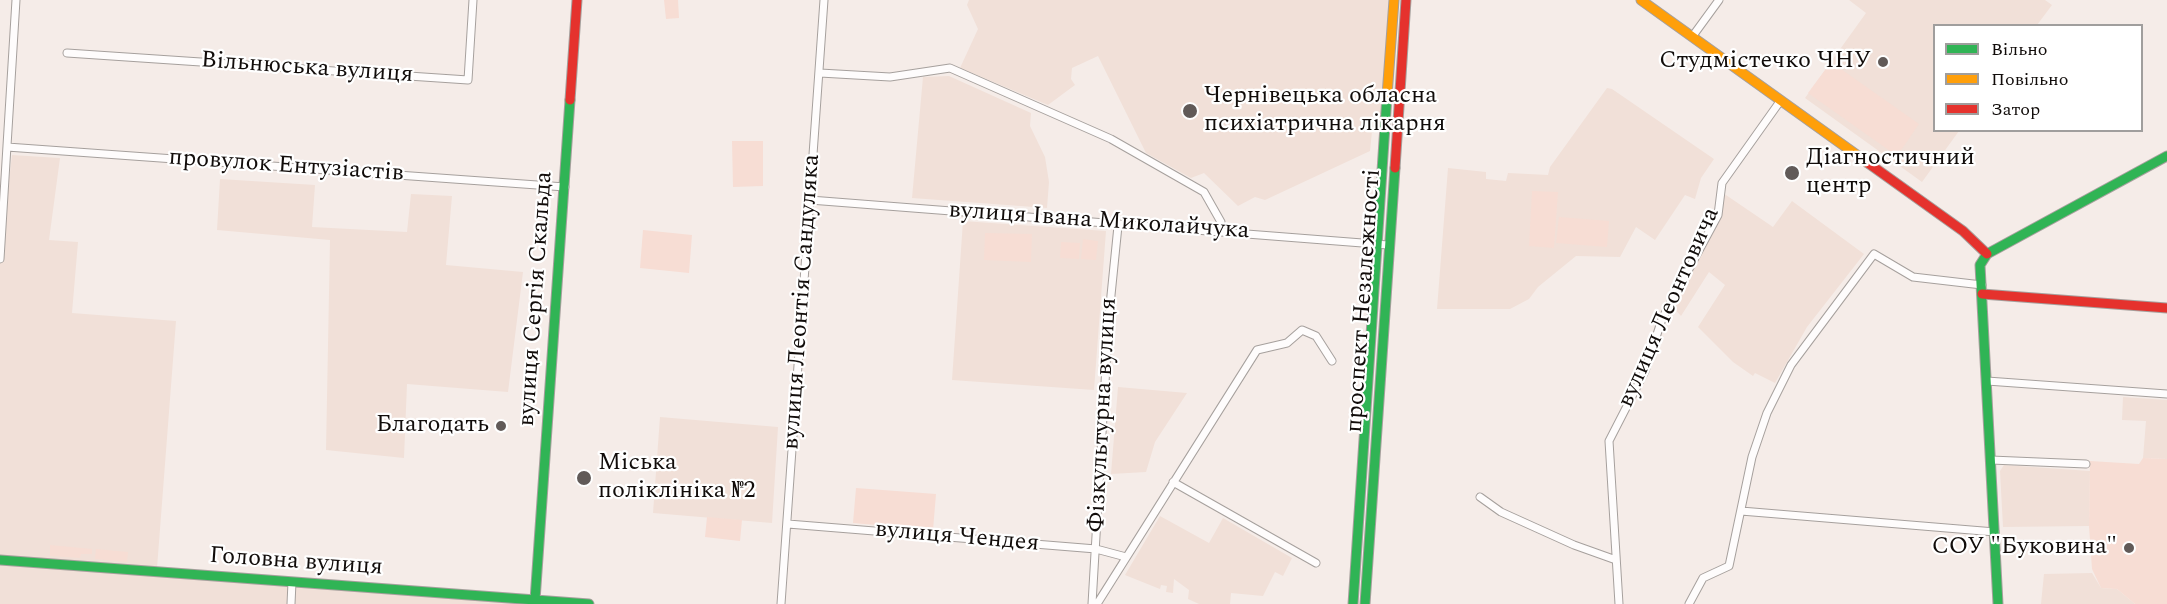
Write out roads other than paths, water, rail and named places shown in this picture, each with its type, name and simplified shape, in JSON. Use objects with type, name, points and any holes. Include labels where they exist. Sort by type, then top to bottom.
[{"type":"main road","name":"вулиця Сергія Скальда","points":[[535,600],[577,0]]},
{"type":"main road","name":"проспект Незалежності","points":[[1353,604],[1394,0]]},
{"type":"main road","name":"проспект Незалежності","points":[[1365,604],[1406,0]]},
{"type":"main road","points":[[1641,0],[1962,231],[1987,254]]},
{"type":"main road","points":[[1998,604],[1980,265],[1987,254],[2167,156]]},
{"type":"main road","points":[[1982,290],[2167,308]]},
{"type":"main road","name":"Головна вулиця","points":[[0,560],[589,604]]},
{"type":"street","points":[[0,259],[16,0]]},
{"type":"street","name":"Вільнюська вулиця","points":[[67,53],[468,80],[473,0]]},
{"type":"street","name":"вулиця Леонтія Сандуляка","points":[[781,604],[824,0]]},
{"type":"street","points":[[1692,37],[1719,0]]},
{"type":"street","points":[[820,73],[890,76],[950,68],[1111,139],[1204,192],[1221,222],[1220,231]]},
{"type":"street","name":"вулиця Леонтовича","points":[[1619,604],[1609,441],[1645,371],[1662,319],[1718,215],[1722,183],[1781,100]]},
{"type":"street","name":"провулок Ентузіастів","points":[[7,147],[564,187]]},
{"type":"street","name":"вулиця Івана Миколайчука","points":[[810,200],[1118,226],[1220,231],[1388,245]]},
{"type":"street","name":"Фізкультурна вулиця","points":[[1092,604],[1109,315],[1118,226]]},
{"type":"street","points":[[1689,604],[1703,578],[1729,566],[1752,457],[1767,413],[1791,365],[1874,254],[1913,277],[1982,290]]},
{"type":"street","points":[[1096,604],[1257,350],[1287,343],[1302,330],[1316,336],[1332,361]]},
{"type":"street","points":[[1987,381],[2167,394]]},
{"type":"street","points":[[1991,460],[2086,464]]},
{"type":"street","points":[[1173,482],[1316,563]]},
{"type":"street","points":[[1480,497],[1501,512],[1574,545],[1616,560]]},
{"type":"street","points":[[1741,511],[1995,532]]},
{"type":"street","name":"вулиця Чендея","points":[[788,524],[1096,549],[1126,557]]},
{"type":"street","points":[[291,604],[292,582]]},
{"type":"place","name":"Студмістечко ЧНУ","points":[[1883,62]]},
{"type":"place","name":"Чернівецька обласна психіатрична лікарня","points":[[1190,111]]},
{"type":"place","name":"Діагностичний центр","points":[[1792,173]]},
{"type":"place","name":"Благодать","points":[[501,426]]},
{"type":"place","name":"Міська поліклініка №2","points":[[584,478]]},
{"type":"place","name":"СОУ \"Буковина\"","points":[[2129,548]]}]
